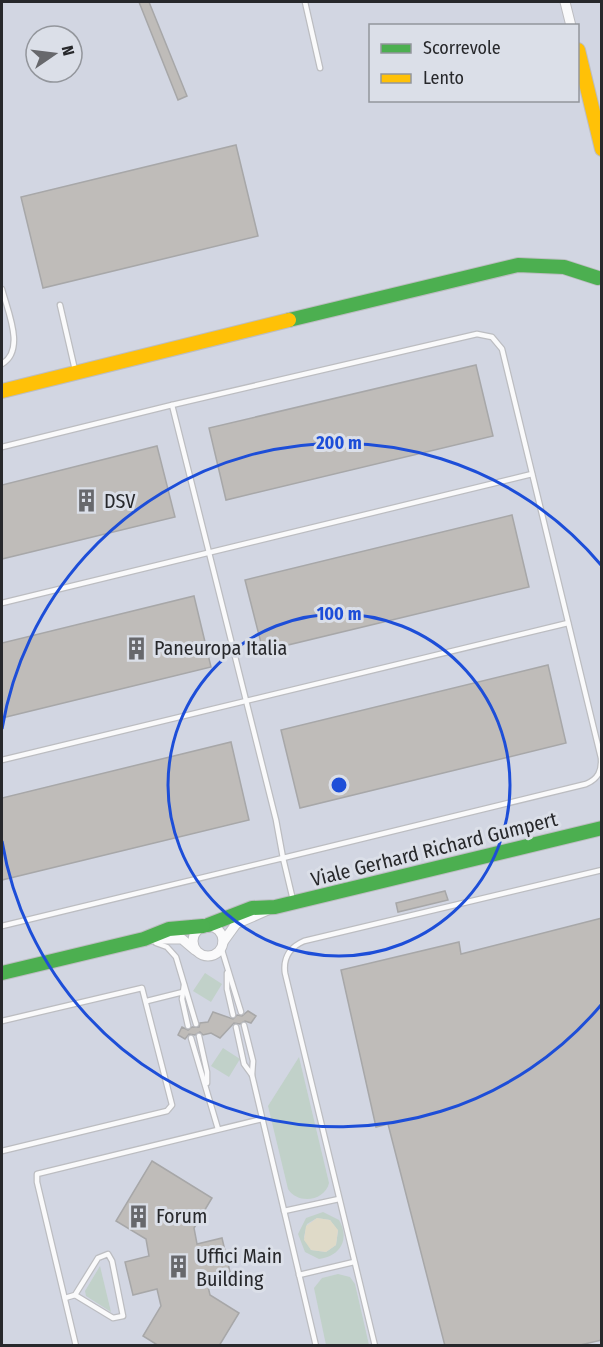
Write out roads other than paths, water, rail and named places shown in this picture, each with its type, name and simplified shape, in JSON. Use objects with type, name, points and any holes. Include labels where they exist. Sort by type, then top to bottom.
[{"type":"street","points":[[566,2],[571,24]]},
{"type":"street","points":[[579,54],[602,149]]},
{"type":"street","points":[[2,391],[524,264],[556,264],[598,278]]},
{"type":"street","name":"Viale Gerhard Richard Gumpert","points":[[2,974],[144,939],[169,929],[206,926],[252,908],[294,903],[602,828]]},
{"type":"street","name":"Viale Gerhard Richard Gumpert","points":[[222,945],[236,924],[275,907]]},
{"type":"street","points":[[206,926],[217,929],[222,945],[209,956],[195,950],[193,936],[206,926]]},
{"type":"street","name":"Viale Gerhard Richard Gumpert","points":[[144,939],[182,939],[195,950]]},
{"type":"lane","points":[[305,2],[320,68]]},
{"type":"lane","points":[[2,289],[15,344],[11,355],[2,363]]},
{"type":"lane","points":[[60,305],[76,373]]},
{"type":"lane","points":[[2,447],[172,405],[477,334],[487,334],[496,340],[502,349],[601,758],[600,771],[595,779],[586,784],[2,926]]},
{"type":"lane","points":[[172,405],[294,903]]},
{"type":"lane","points":[[2,603],[532,474]]},
{"type":"lane","points":[[2,760],[568,623]]},
{"type":"lane","points":[[375,1346],[284,962],[291,950],[304,942],[602,870]]},
{"type":"lane","points":[[144,939],[171,950],[176,957],[190,997],[196,1024]]},
{"type":"lane","points":[[222,945],[227,973],[227,989],[233,1015]]},
{"type":"lane","points":[[227,973],[235,986],[241,1012]]},
{"type":"lane","points":[[184,985],[188,1026]]},
{"type":"lane","points":[[2,1021],[138,987],[144,990],[172,1102],[169,1110],[2,1151]]},
{"type":"lane","points":[[147,1001],[183,992]]},
{"type":"lane","points":[[244,1025],[253,1061],[252,1075],[316,1346]]},
{"type":"lane","points":[[236,1027],[244,1064],[252,1075]]},
{"type":"lane","points":[[199,1036],[207,1072],[207,1085],[218,1129]]},
{"type":"lane","points":[[191,1038],[200,1073],[207,1085]]},
{"type":"lane","points":[[76,1346],[37,1174],[262,1119]]},
{"type":"lane","points":[[284,1212],[339,1199]]},
{"type":"lane","points":[[64,1298],[75,1295],[98,1258],[108,1254],[112,1261],[123,1316],[113,1318],[75,1295]]},
{"type":"lane","points":[[299,1275],[354,1262]]},
{"type":"place","name":"DSV","points":[[86,501]]},
{"type":"place","name":"Paneuropa Italia","points":[[136,648]]},
{"type":"place","name":"Forum","points":[[138,1216]]},
{"type":"place","name":"Uffici Main Building","points":[[178,1267]]}]
